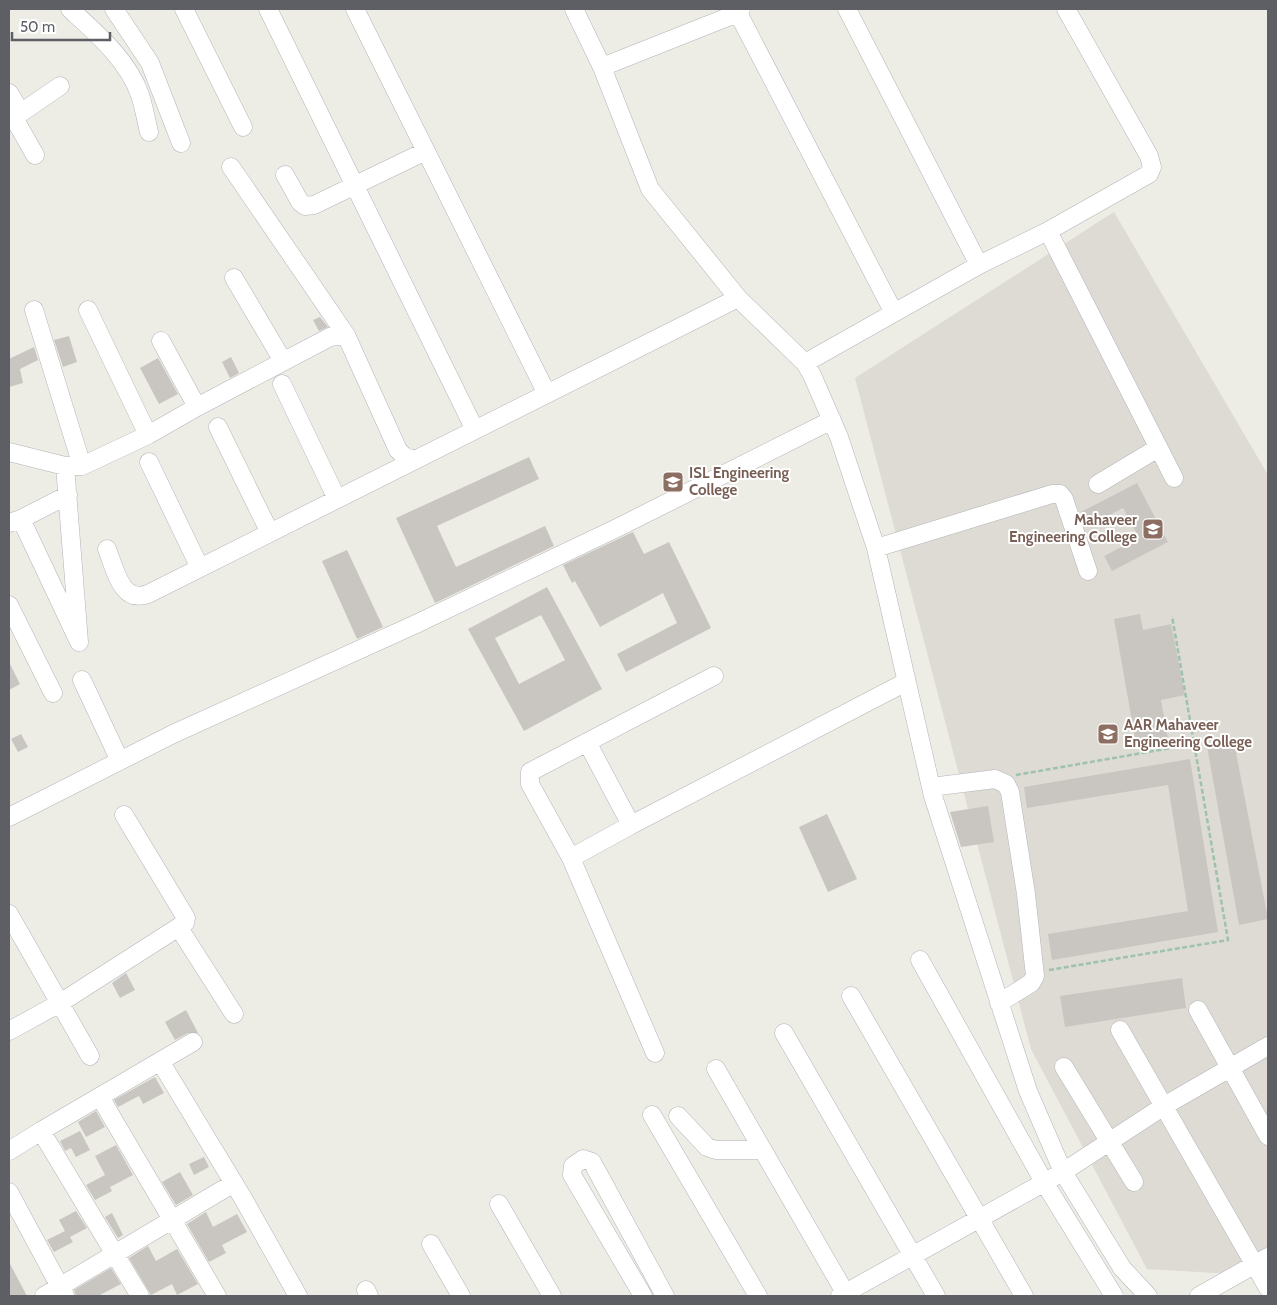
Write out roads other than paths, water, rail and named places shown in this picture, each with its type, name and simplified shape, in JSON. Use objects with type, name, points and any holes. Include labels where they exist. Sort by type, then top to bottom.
[{"type":"street","points":[[70,9],[117,56],[132,78],[140,95],[149,132]]},
{"type":"street","points":[[114,9],[150,63],[181,143]]},
{"type":"street","points":[[184,9],[243,127]]},
{"type":"street","points":[[268,9],[475,430]]},
{"type":"street","points":[[355,9],[547,394]]},
{"type":"street","points":[[574,9],[602,67],[650,189],[738,298],[804,364],[812,375],[832,420],[876,548],[931,787],[954,868],[1028,1091],[1063,1172],[1122,1268],[1148,1296]]},
{"type":"street","points":[[847,9],[979,265]]},
{"type":"street","points":[[804,364],[979,265],[1048,231],[1149,174],[1152,166],[1149,156],[1066,9]]},
{"type":"street","points":[[602,67],[739,11],[894,313]]},
{"type":"street","points":[[15,117],[60,86]]},
{"type":"street","points":[[9,93],[15,117],[36,155]]},
{"type":"street","points":[[285,175],[300,202],[305,206],[314,205],[426,151]]},
{"type":"street","points":[[231,167],[346,335],[398,450],[405,457],[416,460]]},
{"type":"street","points":[[1048,231],[1174,478]]},
{"type":"street","points":[[234,278],[283,362]]},
{"type":"street","points":[[107,549],[122,586],[130,596],[139,597],[148,594],[738,298]]},
{"type":"street","points":[[34,310],[73,466],[68,495],[79,642],[15,521],[68,495]]},
{"type":"street","points":[[88,310],[148,435]]},
{"type":"street","points":[[10,448],[73,466],[148,435],[330,337],[346,335]]},
{"type":"street","points":[[161,341],[197,407]]},
{"type":"street","points":[[282,384],[338,499]]},
{"type":"street","points":[[9,817],[173,734],[416,624],[620,526],[832,420]]},
{"type":"street","points":[[218,427],[270,533]]},
{"type":"street","points":[[1098,484],[1158,448]]},
{"type":"street","points":[[149,462],[200,568]]},
{"type":"street","points":[[876,548],[1060,494],[1064,499],[1088,571]]},
{"type":"street","points":[[9,605],[53,693]]},
{"type":"street","points":[[655,1053],[571,858],[530,784],[529,778],[530,772],[535,767],[588,742],[714,676]]},
{"type":"street","points":[[82,680],[120,761]]},
{"type":"street","points":[[571,858],[906,682]]},
{"type":"street","points":[[588,742],[631,825]]},
{"type":"street","points":[[931,787],[991,779],[1001,780],[1006,784],[1010,792],[1035,978],[999,1003]]},
{"type":"street","points":[[9,1031],[60,1003],[185,923],[186,918],[124,815]]},
{"type":"street","points":[[9,914],[90,1056]]},
{"type":"street","points":[[179,928],[234,1014]]},
{"type":"street","points":[[920,960],[1044,1182],[1114,1296]]},
{"type":"street","points":[[851,996],[1024,1296]]},
{"type":"street","points":[[1198,1010],[1268,1136]]},
{"type":"street","points":[[1120,1030],[1164,1106],[1262,1261],[1268,1288]]},
{"type":"street","points":[[784,1034],[936,1296]]},
{"type":"street","points":[[9,1151],[194,1042]]},
{"type":"street","points":[[716,1069],[844,1295],[1063,1172],[1164,1106],[1268,1046]]},
{"type":"street","points":[[160,1061],[234,1183],[298,1296]]},
{"type":"street","points":[[1064,1067],[1134,1182]]},
{"type":"street","points":[[100,1097],[217,1296]]},
{"type":"street","points":[[652,1115],[758,1296]]},
{"type":"street","points":[[678,1116],[707,1147],[716,1150],[762,1150]]},
{"type":"street","points":[[41,1131],[140,1296]]},
{"type":"street","points":[[643,1296],[572,1175],[573,1166],[583,1159],[592,1162],[665,1296]]},
{"type":"street","points":[[44,1296],[63,1291],[113,1253],[234,1183]]},
{"type":"street","points":[[9,1192],[63,1291]]},
{"type":"street","points":[[499,1204],[552,1296]]},
{"type":"street","points":[[431,1244],[462,1296]]},
{"type":"street","points":[[1198,1296],[1262,1261]]},
{"type":"place","name":"ISL Engineering College","points":[[673,482]]},
{"type":"place","name":"Mahaveer Engineering College","points":[[1153,529]]},
{"type":"place","name":"AAR Mahaveer Engineering College","points":[[1108,734]]}]
